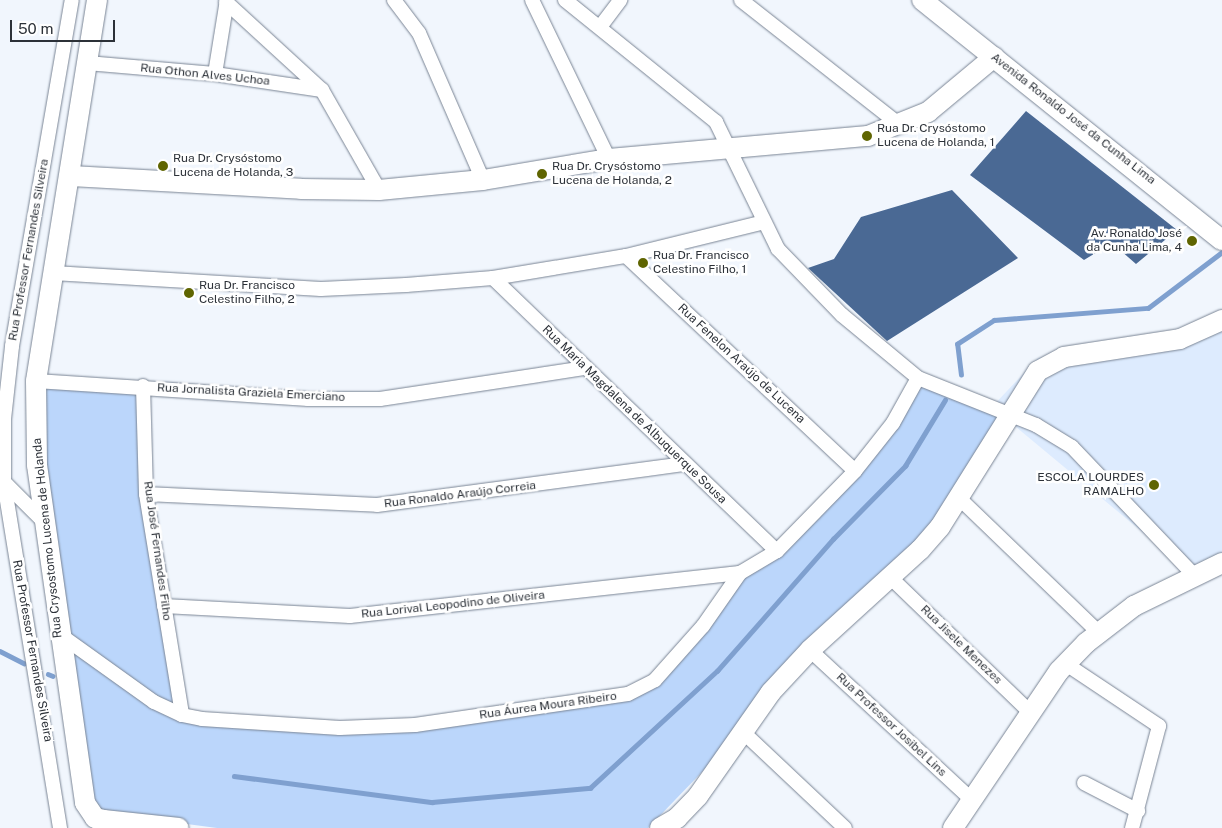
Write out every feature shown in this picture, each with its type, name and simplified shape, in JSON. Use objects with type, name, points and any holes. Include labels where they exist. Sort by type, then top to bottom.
[{"type":"street","name":"Rua Professor Fernandes Silveira","points":[[60,828],[2,480],[4,419],[12,346],[72,0]]},
{"type":"street","name":"Rua Crysostomo Lucena de Holanda","points":[[96,0],[71,176],[36,381],[37,465],[58,633],[89,811],[104,820],[179,828]]},
{"type":"street","points":[[394,0],[419,34],[483,180]]},
{"type":"street","points":[[532,0],[610,159]]},
{"type":"street","points":[[565,0],[704,110],[716,122],[778,249],[805,280],[918,378],[1048,431],[1072,447],[1193,574]]},
{"type":"street","points":[[600,27],[620,0]]},
{"type":"street","points":[[741,0],[901,126]]},
{"type":"street","name":"Avenida Ronaldo José da Cunha Lima","points":[[922,0],[1222,240]]},
{"type":"street","points":[[226,1],[322,90],[379,190]]},
{"type":"street","points":[[215,74],[226,1]]},
{"type":"street","points":[[71,176],[301,189],[379,190],[483,180],[610,159],[868,136],[901,126],[928,112],[994,58]]},
{"type":"street","name":"Rua Othon Alves Uchoa","points":[[87,63],[215,74],[322,90]]},
{"type":"street","points":[[53,273],[321,289],[493,278],[626,256],[764,222]]},
{"type":"street","name":"Rua Fenelon Araújo de Lucena","points":[[626,256],[855,471]]},
{"type":"street","name":"Rua Maria Magdalena de Albuquerque Sousa","points":[[493,278],[683,464],[776,551]]},
{"type":"street","points":[[675,825],[698,796],[770,692],[810,650],[920,550],[960,499],[1038,371],[1050,362],[1180,339],[1222,320]]},
{"type":"street","name":"Rua Jornalista Graziela Emerciano","points":[[36,381],[143,386],[308,398],[380,399],[584,368]]},
{"type":"street","name":"Rua Áurea Moura Ribeiro","points":[[58,633],[154,702],[182,715],[340,728],[416,726],[628,694],[655,680],[703,626],[740,573],[776,551],[855,471],[894,423],[918,378]]},
{"type":"street","name":"Rua José Fernandes Filho","points":[[143,386],[146,494],[182,715]]},
{"type":"street","name":"Rua Ronaldo Araújo Correia","points":[[146,494],[377,506],[683,464]]},
{"type":"street","points":[[2,480],[44,522]]},
{"type":"street","points":[[960,499],[1098,632]]},
{"type":"street","points":[[953,828],[1066,664],[1098,632],[1134,606],[1193,574],[1222,563]]},
{"type":"street","name":"Rua Lorival Leopodino de Oliveira","points":[[164,606],[350,616],[740,573]]},
{"type":"street","name":"Rua Jisele Menezes","points":[[890,577],[1031,713]]},
{"type":"street","name":"Rua Professor Josibel Lins","points":[[810,650],[972,800]]},
{"type":"street","points":[[1066,664],[1160,726],[1132,828]]},
{"type":"street","points":[[743,732],[845,828]]},
{"type":"street","points":[[1084,783],[1138,811]]},
{"type":"shaded area","name":"ESCOLA LOURDES RAMALHO","points":[[1222,316],[1222,563],[1193,574],[992,407],[1038,358],[1203,330]]},
{"type":"shaded area","points":[[918,378],[1012,415],[890,577],[648,828],[217,828],[89,811],[36,381],[143,386],[146,494],[182,711],[340,728],[628,694],[655,680],[740,573],[777,551],[855,471]]},
{"type":"building","points":[[1026,111],[1177,230],[1136,264],[1112,243],[1084,260],[970,175]]},
{"type":"building","points":[[952,190],[1018,258],[887,341],[808,268],[834,259],[861,217]]},
{"type":"waterway","points":[[961,375],[957,344],[994,320],[1148,308],[1222,252]]},
{"type":"waterway","points":[[234,776],[432,802],[590,788],[717,671],[833,539],[905,466],[945,400]]},
{"type":"waterway","points":[[0,651],[24,663]]},
{"type":"waterway","points":[[48,674],[53,676]]},
{"type":"place","name":"Rua Dr. Crysóstomo Lucena de Holanda, 1","points":[[867,136]]},
{"type":"place","name":"Rua Dr. Crysóstomo Lucena de Holanda, 3","points":[[163,166]]},
{"type":"place","name":"Rua Dr. Crysóstomo Lucena de Holanda, 2","points":[[542,174]]},
{"type":"place","name":"Av. Ronaldo José da Cunha Lima, 4","points":[[1192,241]]},
{"type":"place","name":"Rua Dr. Francisco Celestino Filho, 1","points":[[643,263]]},
{"type":"place","name":"Rua Dr. Francisco Celestino Filho, 2","points":[[189,293]]},
{"type":"place","name":"ESCOLA LOURDES RAMALHO","points":[[1154,485]]}]
